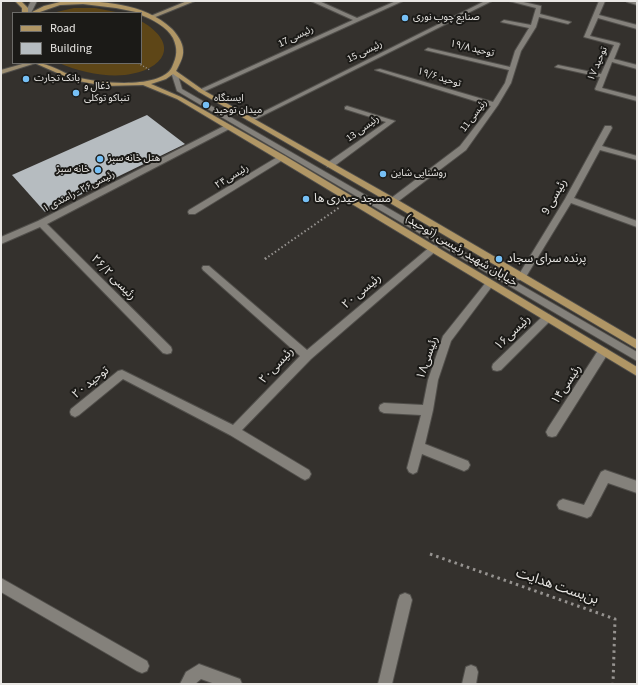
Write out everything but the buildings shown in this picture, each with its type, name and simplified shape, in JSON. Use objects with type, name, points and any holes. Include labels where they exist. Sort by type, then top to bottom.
[{"type":"main road","points":[[18,1],[25,8],[27,12]]},
{"type":"main road","points":[[62,1],[94,2],[129,8],[139,12]]},
{"type":"main road","points":[[35,12],[44,7],[69,2]]},
{"type":"main road","points":[[41,64],[79,80],[103,84],[145,84],[162,80],[174,72],[178,63],[180,49],[176,38],[169,30],[151,17],[142,13]]},
{"type":"main road","name":"خیابان شهید رئیسی (توحید)","points":[[174,72],[201,91],[250,120],[392,201],[637,345]]},
{"type":"main road","name":"خیابان شهید رئیسی (توحید)","points":[[145,84],[179,98],[282,158],[434,248],[637,372]]},
{"type":"street","points":[[28,12],[34,1]]},
{"type":"street","points":[[151,17],[192,1]]},
{"type":"street","points":[[314,1],[357,20]]},
{"type":"street","name":"رئیسی 17","points":[[201,91],[400,1]]},
{"type":"street","name":"رئیسی 15","points":[[250,120],[489,1]]},
{"type":"street","points":[[512,1],[540,7],[537,16],[568,22]]},
{"type":"street","points":[[602,1],[596,16],[637,27]]},
{"type":"street","points":[[629,1],[637,3]]},
{"type":"street","name":"رئیسی 11","points":[[392,201],[463,148],[495,105],[508,82],[518,51],[533,27],[537,16]]},
{"type":"street","name":"توحید ۱۷","points":[[596,16],[587,37],[617,44],[612,60],[598,89],[635,98]]},
{"type":"street","points":[[504,22],[533,27]]},
{"type":"street","name":"توحید ۱۹/۸","points":[[428,50],[512,69]]},
{"type":"street","points":[[612,60],[637,67]]},
{"type":"street","points":[[1,72],[29,64]]},
{"type":"street","points":[[558,67],[603,76]]},
{"type":"street","name":"توحید ۱۹/۶","points":[[378,70],[495,105]]},
{"type":"street","points":[[174,72],[179,90],[637,357]]},
{"type":"street","name":"رئیسی 13","points":[[330,165],[391,121],[347,108]]},
{"type":"street","name":"رئیسی۲۶ - رامندی ۱","points":[[1,241],[41,223],[229,127]]},
{"type":"street","name":"رئیسی 9","points":[[521,278],[608,128]]},
{"type":"street","points":[[598,147],[637,158]]},
{"type":"street","name":"رئیسی۲۴","points":[[192,212],[282,158]]},
{"type":"street","points":[[568,199],[637,224]]},
{"type":"street","name":"رئیسی ۲۶/۲","points":[[41,223],[167,350]]},
{"type":"street","name":"رئیسی ۲۰","points":[[307,356],[434,248]]},
{"type":"street","name":"رئیسی۲۰","points":[[206,268],[307,356],[234,431]]},
{"type":"street","name":"رئیسی۱۸","points":[[413,468],[428,410],[433,380],[447,339],[490,283]]},
{"type":"street","name":"رئیسی۱۶","points":[[497,367],[547,318]]},
{"type":"street","name":"رئیسی۱۴","points":[[552,432],[603,352]]},
{"type":"street","name":"توحید ۲۰","points":[[75,412],[122,374],[234,431]]},
{"type":"street","points":[[384,408],[428,410]]},
{"type":"street","points":[[234,431],[305,474]]},
{"type":"street","points":[[418,447],[464,465]]},
{"type":"street","points":[[563,505],[587,512],[604,476],[637,487]]},
{"type":"street","points":[[1,585],[142,666]]},
{"type":"street","points":[[385,684],[405,600]]},
{"type":"street","points":[[187,684],[191,677],[199,671],[235,684]]},
{"type":"path","points":[[265,259],[351,200]]},
{"type":"path","name":"بن‌بست هدایت","points":[[430,554],[615,619],[613,684]]},
{"type":"shaded area","points":[[74,8],[95,8],[116,12],[56,12]]},
{"type":"shaded area","points":[[142,22],[161,38],[164,47],[163,55],[158,62],[150,68],[139,72],[125,75],[108,75],[75,69],[62,64],[142,64]]},
{"type":"place","name":"صنایع چوب نوری","points":[[405,18]]},
{"type":"place","name":"بانک تجارت","points":[[26,79]]},
{"type":"place","name":"ذغال و تنباکو توکلی","points":[[76,93]]},
{"type":"place","name":"ایستگاه میدان توحید","points":[[206,105]]},
{"type":"place","name":"هتل خانه سبز","points":[[100,159]]},
{"type":"place","name":"خانه سبز","points":[[98,170]]},
{"type":"place","name":"روشنایی شاین","points":[[383,174]]},
{"type":"place","name":"مسجد حیدری ها","points":[[306,199]]},
{"type":"place","name":"پرنده سرای سجاد","points":[[499,259]]}]
